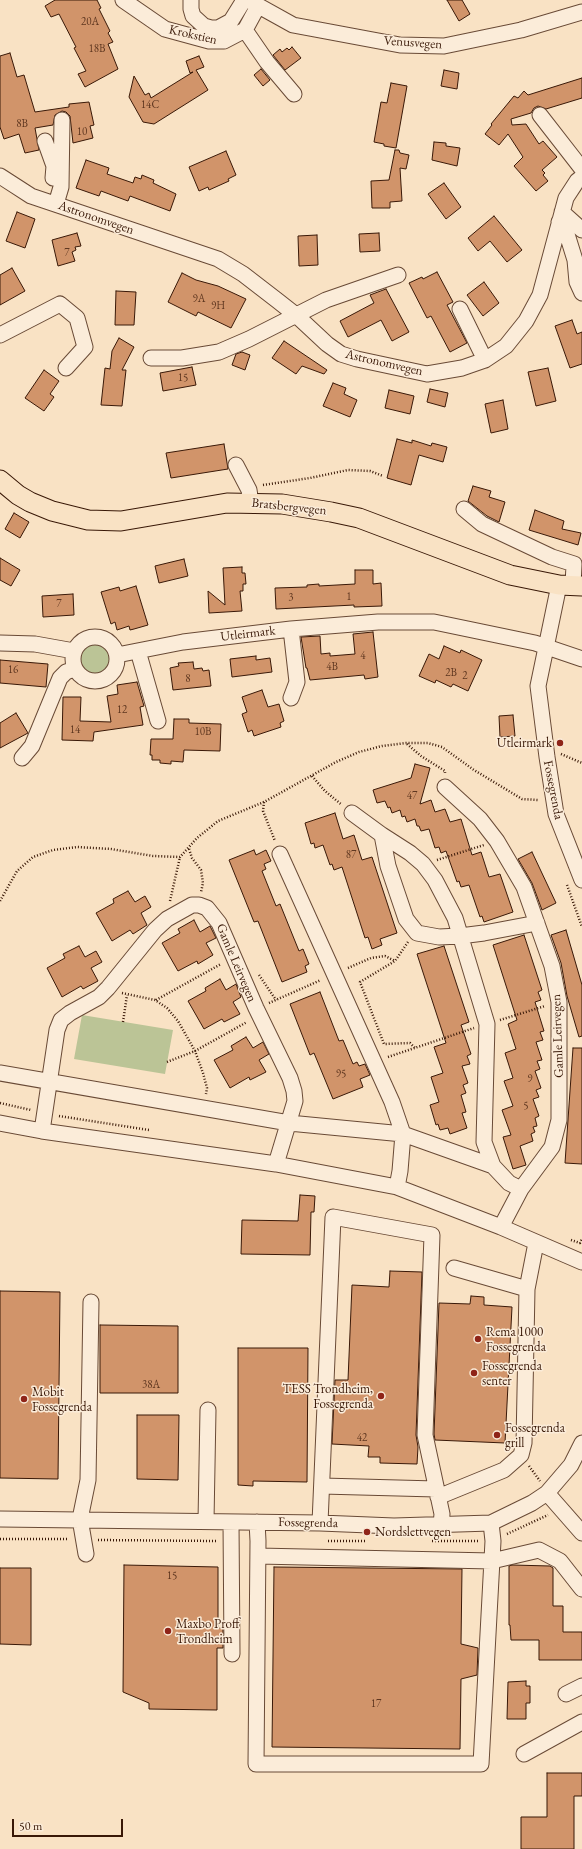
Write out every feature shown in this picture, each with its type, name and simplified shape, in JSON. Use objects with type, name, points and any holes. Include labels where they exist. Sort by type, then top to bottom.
[{"type":"main road","name":"Bratsbergvegen","points":[[1,483],[18,495],[40,506],[71,517],[88,520],[121,521],[250,496],[359,518],[488,568],[510,575],[571,586]]},
{"type":"street","name":"Krokstien","points":[[123,0],[165,29],[209,41],[224,42],[245,30]]},
{"type":"street","points":[[191,0],[193,16],[198,22],[211,28],[218,28],[231,21],[244,0]]},
{"type":"street","points":[[253,3],[245,30],[267,62],[294,94]]},
{"type":"street","name":"Venusvegen","points":[[253,3],[293,25],[400,45],[444,46],[521,30],[582,12]]},
{"type":"street","points":[[540,115],[582,169]]},
{"type":"street","points":[[52,203],[61,187],[62,120]]},
{"type":"street","points":[[45,141],[54,166],[52,203]]},
{"type":"street","name":"Astronomvegen","points":[[0,176],[31,196],[218,259],[243,274],[297,316],[327,344],[341,354],[357,359],[428,374],[462,368],[485,360],[506,346],[526,322],[540,295],[566,198],[577,181],[582,177]]},
{"type":"street","points":[[561,217],[582,230]]},
{"type":"street","points":[[561,217],[575,260],[577,282],[582,293]]},
{"type":"street","points":[[152,358],[182,358],[219,352],[297,316],[326,300],[398,274]]},
{"type":"street","points":[[0,335],[60,304],[77,318],[84,347],[66,368]]},
{"type":"street","points":[[460,309],[485,360]]},
{"type":"street","points":[[236,465],[250,496]]},
{"type":"street","points":[[464,510],[482,524],[552,557],[578,563],[571,586]]},
{"type":"street","name":"Fossegrenda","points":[[571,586],[545,648],[538,686],[556,814],[582,880]]},
{"type":"street","name":"Utleirmark","points":[[117,656],[183,642],[292,629],[378,622],[434,622],[535,643],[545,648]]},
{"type":"street","points":[[291,698],[296,682],[292,629]]},
{"type":"street","points":[[94,637],[106,640],[111,644],[117,656],[116,668],[112,674],[102,681],[89,681],[83,679],[74,669],[72,663],[74,651],[82,641],[94,637]]},
{"type":"street","points":[[0,643],[35,644],[74,651]]},
{"type":"street","points":[[545,648],[582,660]]},
{"type":"street","points":[[138,651],[158,721]]},
{"type":"street","points":[[22,758],[32,746],[60,678],[66,672],[74,669]]},
{"type":"street","name":"Gamle Leirvegen","points":[[445,787],[480,819],[498,841],[524,887],[552,966],[559,1002],[559,1120],[552,1147],[521,1189],[500,1227]]},
{"type":"street","points":[[352,813],[410,853],[423,864],[445,897],[455,918],[487,1024],[484,1142],[493,1166],[509,1183],[521,1189]]},
{"type":"street","points":[[382,835],[388,866],[406,919],[417,933],[439,937],[460,936],[537,923]]},
{"type":"street","points":[[280,854],[392,1102],[403,1134],[397,1187]]},
{"type":"street","points":[[42,1131],[57,1030],[61,1020],[70,1013],[99,997],[155,930],[167,919],[192,905],[199,904]]},
{"type":"street","name":"Gamle Leirvegen","points":[[199,904],[207,908],[217,918],[233,958],[259,1016],[290,1078],[294,1091],[295,1101],[276,1164]]},
{"type":"street","points":[[0,1073],[49,1080],[289,1123],[403,1134],[493,1166]]},
{"type":"street","points":[[0,1123],[42,1131],[276,1164],[397,1187],[500,1227],[582,1262]]},
{"type":"street","points":[[320,1523],[333,1217],[432,1235],[425,1435],[442,1514],[441,1525]]},
{"type":"street","points":[[322,1486],[437,1493],[504,1470],[521,1455],[524,1443],[527,1289],[536,1243]]},
{"type":"street","points":[[454,1268],[527,1289]]},
{"type":"street","points":[[86,1554],[80,1519],[88,1480],[92,1302]]},
{"type":"street","points":[[206,1521],[208,1410]]},
{"type":"street","name":"Fossegrenda","points":[[0,1518],[320,1523],[394,1526],[491,1523],[532,1503],[544,1488],[571,1465],[582,1443]]},
{"type":"street","points":[[544,1488],[582,1533]]},
{"type":"street","points":[[231,1522],[232,1654]]},
{"type":"street","points":[[257,1522],[256,1764],[481,1771],[493,1541],[491,1523]]},
{"type":"street","points":[[258,1556],[492,1561],[539,1550],[560,1562],[582,1589]]},
{"type":"street","points":[[566,1694],[582,1686]]},
{"type":"street","points":[[524,1754],[582,1722]]},
{"type":"path","points":[[250,496],[268,483],[310,478],[348,470],[370,471],[383,476]]},
{"type":"path","points":[[406,743],[421,756],[444,771],[445,787]]},
{"type":"path","points":[[0,901],[17,870],[33,857],[53,850],[77,847],[153,856],[180,856],[189,849],[197,838],[218,821],[264,802],[336,762],[359,752],[382,746],[406,743],[428,743],[442,747],[474,770],[522,799],[538,800]]},
{"type":"path","points":[[560,754],[582,763]]},
{"type":"path","points":[[312,776],[325,791],[352,813]]},
{"type":"path","points":[[264,802],[263,811],[280,854]]},
{"type":"path","points":[[423,864],[498,841]]},
{"type":"path","points":[[189,849],[192,858],[201,870],[203,883],[199,904]]},
{"type":"path","points":[[167,919],[180,856]]},
{"type":"path","points":[[566,881],[582,927]]},
{"type":"path","points":[[415,1048],[410,1043],[384,1044],[360,982],[394,961],[402,949],[417,933]]},
{"type":"path","points":[[155,1000],[233,958]]},
{"type":"path","points":[[256,970],[276,1000]]},
{"type":"path","points":[[108,988],[127,995],[155,1000],[167,1008],[178,1021],[195,1051],[203,1072],[207,1088],[205,1108]]},
{"type":"path","points":[[123,1022],[127,995]]},
{"type":"path","points":[[374,1062],[487,1024],[559,1002]]},
{"type":"path","points":[[167,1062],[195,1051],[259,1016]]},
{"type":"path","points":[[580,1243],[582,1238]]},
{"type":"path","points":[[521,1455],[544,1488]]},
{"type":"green space","points":[[95,643],[107,648],[112,660],[107,672],[95,677],[83,672],[78,660],[83,648]]},
{"type":"green space","points":[[82,1015],[173,1030],[165,1074],[74,1059]]},
{"type":"building","points":[[55,0],[97,0],[101,8],[99,9],[110,31],[108,33],[113,42],[108,44],[118,69],[85,87],[78,74],[86,71],[74,48],[76,47],[59,14],[51,17],[45,6]]},
{"type":"building","points":[[447,0],[462,0],[470,14],[459,21]]},
{"type":"building","points":[[292,47],[301,58],[285,70],[273,55],[280,49],[282,52],[287,48],[289,50]]},
{"type":"building","points":[[10,53],[17,77],[24,75],[35,112],[69,107],[69,104],[89,102],[94,125],[90,126],[93,138],[73,143],[70,116],[66,112],[62,111],[55,115],[53,125],[35,128],[39,150],[25,153],[19,134],[4,139],[0,127],[0,56]]},
{"type":"building","points":[[199,56],[204,67],[196,70],[208,90],[154,124],[143,122],[129,97],[134,76],[145,95],[149,93],[151,98],[193,72],[190,73],[186,61]]},
{"type":"building","points":[[261,69],[270,80],[263,86],[254,75]]},
{"type":"building","points":[[444,70],[459,73],[457,89],[441,86]]},
{"type":"building","points":[[582,78],[582,98],[546,109],[538,106],[534,108],[531,113],[511,119],[512,125],[526,124],[539,144],[543,141],[557,157],[542,170],[545,173],[543,175],[548,181],[536,191],[514,166],[523,157],[508,134],[499,145],[485,134],[492,125],[491,124],[514,96],[518,98],[524,91],[528,95]]},
{"type":"building","points":[[391,83],[407,86],[396,148],[384,146],[384,144],[374,142],[381,102],[387,103]]},
{"type":"building","points":[[434,142],[446,143],[446,146],[460,148],[457,166],[432,160]]},
{"type":"building","points":[[395,150],[399,150],[400,153],[409,155],[406,169],[400,168],[402,201],[390,202],[390,208],[372,208],[371,181],[389,180]]},
{"type":"building","points":[[226,151],[236,175],[228,179],[229,181],[209,190],[208,187],[199,191],[189,167]]},
{"type":"building","points":[[86,160],[109,168],[107,174],[133,183],[135,177],[141,179],[142,175],[154,180],[153,183],[176,194],[170,211],[130,196],[128,201],[101,191],[99,196],[76,188]]},
{"type":"building","points":[[444,183],[461,207],[446,219],[428,194]]},
{"type":"building","points":[[17,212],[35,219],[25,248],[6,241]]},
{"type":"building","points":[[494,216],[522,250],[507,262],[490,241],[478,251],[468,238]]},
{"type":"building","points":[[77,233],[81,246],[75,247],[76,250],[72,252],[75,261],[58,266],[52,240]]},
{"type":"building","points":[[379,233],[380,251],[360,252],[359,234]]},
{"type":"building","points":[[317,235],[318,265],[299,266],[298,236]]},
{"type":"building","points":[[12,268],[25,291],[0,305],[0,275]]},
{"type":"building","points":[[437,272],[453,302],[447,305],[467,343],[450,352],[431,316],[427,318],[409,283],[422,277],[423,279]]},
{"type":"building","points":[[182,273],[196,280],[218,286],[246,299],[231,328],[198,312],[196,316],[168,302]]},
{"type":"building","points":[[484,282],[499,303],[483,316],[467,295]]},
{"type":"building","points":[[386,289],[409,332],[392,341],[381,320],[348,337],[340,321],[374,303],[370,295]]},
{"type":"building","points":[[116,291],[136,292],[134,325],[115,325]]},
{"type":"building","points":[[572,320],[577,334],[582,332],[582,364],[570,368],[555,326]]},
{"type":"building","points":[[119,338],[134,347],[122,370],[126,370],[122,406],[101,405],[105,368],[110,369],[112,351]]},
{"type":"building","points":[[284,341],[327,370],[324,374],[302,366],[296,374],[272,358]]},
{"type":"building","points":[[242,352],[250,355],[245,370],[232,365],[236,354]]},
{"type":"building","points":[[192,367],[196,385],[163,391],[160,373]]},
{"type":"building","points":[[548,368],[556,401],[536,406],[528,372]]},
{"type":"building","points":[[44,370],[59,381],[50,394],[54,397],[44,411],[25,398]]},
{"type":"building","points":[[333,383],[346,388],[344,394],[357,400],[350,417],[323,406]]},
{"type":"building","points":[[430,389],[448,393],[445,407],[427,402]]},
{"type":"building","points":[[389,390],[414,396],[410,414],[385,408]]},
{"type":"building","points":[[503,400],[508,429],[491,433],[485,404]]},
{"type":"building","points":[[397,439],[412,443],[412,440],[431,446],[432,443],[447,447],[443,462],[419,455],[411,485],[387,478]]},
{"type":"building","points":[[224,444],[228,469],[171,478],[166,453]]},
{"type":"building","points":[[473,486],[491,491],[489,497],[505,502],[499,522],[487,516],[468,501]]},
{"type":"building","points":[[535,510],[564,521],[562,529],[581,533],[578,545],[529,530]]},
{"type":"building","points":[[14,513],[29,522],[20,538],[5,529]]},
{"type":"building","points":[[0,558],[20,570],[11,586],[0,580]]},
{"type":"building","points":[[184,559],[188,576],[159,583],[155,566]]},
{"type":"building","points":[[242,567],[242,573],[245,573],[246,584],[243,584],[243,591],[240,591],[242,611],[209,613],[208,591],[225,605],[223,568]]},
{"type":"building","points":[[355,570],[373,570],[373,584],[381,583],[382,606],[354,607],[354,605],[276,609],[275,588],[307,587],[307,585],[319,584],[319,586],[355,584]]},
{"type":"building","points":[[136,586],[148,625],[130,630],[129,626],[117,630],[115,622],[111,624],[101,592],[119,587],[120,591]]},
{"type":"building","points":[[73,594],[74,615],[43,617],[42,596]]},
{"type":"building","points":[[373,632],[378,677],[365,679],[364,675],[310,680],[306,668],[301,637],[320,636],[321,654],[330,653],[330,656],[355,654],[353,634]]},
{"type":"building","points":[[444,646],[460,653],[461,650],[482,660],[468,691],[453,684],[451,687],[436,680],[435,683],[419,676],[429,654],[439,659]]},
{"type":"building","points":[[256,656],[256,660],[270,658],[272,672],[232,677],[230,659]]},
{"type":"building","points":[[0,660],[48,664],[46,687],[0,683]]},
{"type":"building","points":[[193,662],[194,669],[202,668],[203,671],[209,670],[211,686],[173,690],[170,668],[179,666],[178,663]]},
{"type":"building","points":[[137,682],[144,706],[140,707],[143,725],[94,732],[93,741],[62,740],[63,697],[81,697],[80,721],[111,722],[107,696],[118,694],[117,685]]},
{"type":"building","points":[[262,690],[268,707],[279,704],[284,721],[280,723],[281,727],[254,736],[252,730],[248,732],[242,714],[247,712],[242,697]]},
{"type":"building","points":[[16,713],[28,733],[0,748],[0,723]]},
{"type":"building","points":[[513,715],[515,736],[500,737],[499,716]]},
{"type":"building","points":[[174,719],[189,719],[189,723],[221,724],[220,751],[184,750],[183,762],[171,761],[171,764],[160,763],[160,760],[152,760],[152,755],[150,755],[151,739],[173,739]]},
{"type":"building","points":[[415,764],[430,768],[420,804],[431,800],[435,812],[445,809],[450,822],[461,819],[472,855],[481,852],[489,877],[500,874],[513,912],[484,922],[482,916],[480,917],[469,885],[461,887],[459,881],[457,882],[446,851],[441,853],[439,847],[435,848],[429,829],[421,831],[419,826],[417,826],[415,819],[407,822],[405,816],[402,817],[400,810],[392,813],[390,807],[388,808],[385,801],[377,803],[373,790],[411,778]]},
{"type":"building","points":[[335,813],[343,839],[354,835],[362,860],[372,857],[397,933],[380,939],[382,945],[372,949],[368,937],[365,938],[342,867],[334,870],[332,864],[330,865],[323,845],[315,848],[314,843],[311,844],[305,823]]},
{"type":"building","points":[[254,850],[256,855],[266,850],[271,861],[264,864],[266,869],[262,871],[276,906],[280,904],[299,951],[303,949],[309,964],[305,966],[307,972],[282,982],[258,921],[254,922],[229,860]]},
{"type":"building","points":[[532,852],[556,903],[542,910],[532,883],[518,859]]},
{"type":"building","points":[[128,891],[135,902],[145,896],[151,907],[141,913],[147,925],[133,934],[130,930],[112,941],[96,913],[114,903],[113,899]]},
{"type":"building","points":[[194,920],[200,932],[210,926],[216,938],[206,943],[213,955],[198,964],[197,961],[178,971],[162,943],[180,933],[178,929]]},
{"type":"building","points":[[566,930],[582,985],[582,1036],[579,1037],[567,996],[561,963],[551,935]]},
{"type":"building","points":[[524,935],[542,990],[538,992],[541,1000],[535,1002],[544,1031],[540,1032],[543,1040],[536,1042],[542,1060],[537,1061],[540,1069],[535,1071],[541,1088],[536,1090],[539,1097],[533,1099],[539,1116],[535,1118],[537,1126],[533,1127],[535,1132],[531,1134],[533,1141],[520,1146],[526,1165],[513,1169],[503,1137],[511,1135],[502,1110],[513,1106],[504,1081],[513,1078],[505,1053],[516,1049],[508,1024],[517,1020],[493,945]]},
{"type":"building","points":[[79,946],[85,957],[96,951],[102,962],[91,968],[98,981],[83,989],[81,986],[62,997],[47,968],[65,958],[63,954]]},
{"type":"building","points":[[444,946],[469,1022],[461,1025],[471,1054],[467,1056],[470,1064],[462,1066],[468,1083],[463,1085],[466,1093],[461,1095],[466,1112],[462,1113],[467,1128],[450,1134],[448,1128],[440,1130],[438,1124],[436,1125],[430,1105],[439,1102],[431,1077],[443,1073],[434,1047],[446,1043],[417,954]]},
{"type":"building","points":[[220,979],[226,990],[236,984],[241,997],[233,1002],[240,1014],[224,1022],[222,1019],[204,1029],[188,1001],[206,991],[205,988]]},
{"type":"building","points":[[320,992],[339,1041],[343,1040],[353,1064],[357,1062],[359,1066],[365,1064],[370,1075],[360,1079],[363,1087],[333,1099],[314,1053],[310,1055],[290,1004]]},
{"type":"building","points":[[246,1037],[253,1048],[263,1042],[269,1054],[259,1060],[266,1072],[250,1080],[249,1077],[230,1088],[214,1060],[233,1050],[231,1046]]},
{"type":"building","points":[[573,1048],[582,1048],[582,1164],[565,1163]]},
{"type":"building","points":[[300,1195],[315,1196],[314,1212],[311,1212],[310,1255],[241,1254],[242,1220],[298,1221]]},
{"type":"building","points":[[390,1271],[422,1272],[416,1435],[418,1447],[417,1464],[380,1463],[380,1457],[368,1457],[369,1446],[332,1444],[335,1380],[348,1380],[352,1285],[389,1287]]},
{"type":"building","points":[[0,1291],[60,1292],[58,1479],[0,1478]]},
{"type":"building","name":"Fossegrenda senter","points":[[471,1296],[484,1297],[484,1305],[512,1307],[505,1443],[435,1440],[439,1303],[470,1304]]},
{"type":"building","points":[[100,1325],[178,1326],[178,1393],[100,1393]]},
{"type":"building","points":[[238,1348],[308,1348],[307,1482],[253,1481],[253,1486],[238,1485]]},
{"type":"building","points":[[137,1415],[179,1415],[178,1480],[137,1479]]},
{"type":"building","points":[[124,1565],[218,1567],[218,1628],[223,1628],[223,1648],[217,1648],[217,1710],[149,1709],[149,1703],[123,1692]]},
{"type":"building","points":[[509,1566],[550,1566],[553,1568],[553,1606],[563,1606],[563,1632],[582,1632],[582,1660],[539,1660],[539,1640],[511,1640],[509,1625]]},
{"type":"building","points":[[274,1567],[462,1569],[461,1644],[478,1648],[477,1675],[461,1679],[460,1749],[272,1747]]},
{"type":"building","points":[[0,1568],[31,1568],[31,1645],[0,1644]]},
{"type":"building","points":[[526,1681],[526,1686],[530,1686],[530,1703],[526,1703],[526,1719],[507,1719],[508,1682]]},
{"type":"building","points":[[547,1773],[582,1773],[582,1796],[574,1796],[574,1849],[521,1849],[521,1817],[547,1817]]},
{"type":"place","name":"Utleirmark","points":[[560,743]]},
{"type":"place","name":"Rema 1000 Fossegrenda","points":[[478,1339]]},
{"type":"place","name":"Fossegrenda senter","points":[[474,1373]]},
{"type":"place","name":"TESS Trondheim, Fossegrenda","points":[[381,1396]]},
{"type":"place","name":"Mobit Fossegrenda","points":[[24,1399]]},
{"type":"place","name":"Fossegrenda grill","points":[[497,1435]]},
{"type":"place","name":"Nordslettvegen","points":[[367,1532]]},
{"type":"place","name":"Maxbo Proff Trondheim","points":[[168,1631]]}]
